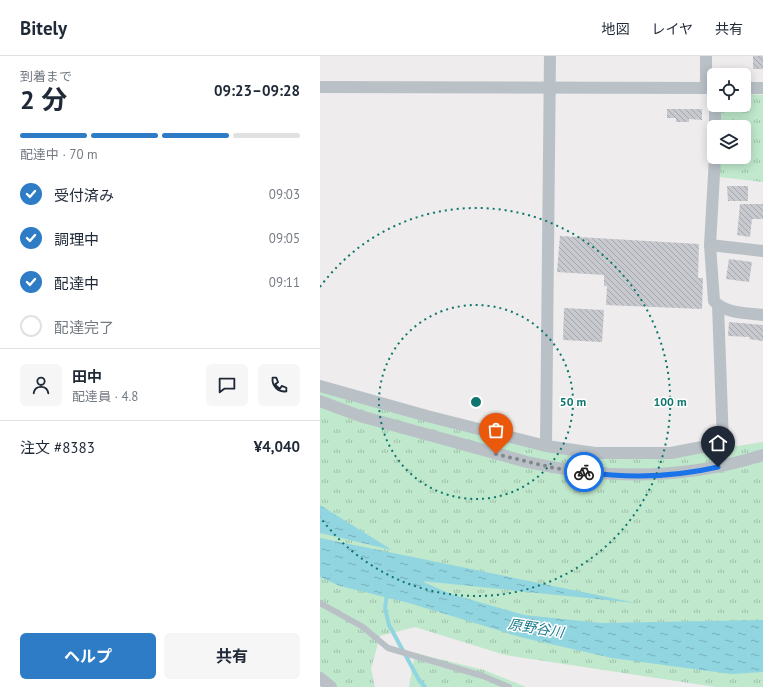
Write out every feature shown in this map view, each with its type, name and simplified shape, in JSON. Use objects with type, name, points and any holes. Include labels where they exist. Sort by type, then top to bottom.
[{"type":"street","points":[[546,446],[550,56]]},
{"type":"street","points":[[706,56],[708,68]]},
{"type":"street","points":[[320,87],[707,89]]},
{"type":"street","points":[[751,88],[763,88]]},
{"type":"street","points":[[715,164],[710,245],[714,301],[718,305],[730,311],[763,315]]},
{"type":"street","points":[[710,245],[763,251]]},
{"type":"street","points":[[320,386],[427,416],[546,446],[595,453],[671,453],[724,443],[718,305]]},
{"type":"street","points":[[320,401],[360,416],[526,462],[554,468],[604,475],[656,475],[705,470],[763,455]]},
{"type":"street","points":[[320,678],[331,687]]},
{"type":"lane","points":[[320,603],[363,627],[388,648],[483,676],[509,687]]},
{"type":"green space","points":[[751,94],[763,95],[763,182],[720,177],[720,164],[751,164],[751,120],[720,120],[721,112],[751,112]]},
{"type":"green space","points":[[320,390],[467,432],[665,457],[763,442],[763,687],[716,687],[505,655],[415,627],[380,636],[371,669],[375,687],[336,687],[320,673]]},
{"type":"green space","points":[[415,653],[484,670],[526,687],[409,687]]},
{"type":"water","points":[[320,505],[392,550],[320,533]]},
{"type":"water","name":"原野谷川","points":[[320,538],[636,603],[421,581],[451,594],[524,615],[601,623],[763,620],[763,672],[731,674],[612,658],[524,638],[409,603],[340,586],[320,577]]},
{"type":"building","points":[[753,56],[763,56],[763,69],[753,69]]},
{"type":"building","points":[[667,109],[702,109],[702,120],[689,119],[689,122],[676,122],[676,118],[667,118]]},
{"type":"building","points":[[727,186],[748,186],[748,201],[728,201]]},
{"type":"building","points":[[740,204],[763,204],[763,219],[752,219],[750,237],[737,235]]},
{"type":"building","points":[[560,236],[699,244],[698,278],[703,278],[702,309],[606,305],[607,286],[604,286],[604,275],[557,272]]},
{"type":"building","points":[[729,259],[752,262],[749,282],[726,279]]},
{"type":"building","points":[[564,308],[604,310],[602,342],[563,340]]},
{"type":"building","points":[[729,322],[763,325],[763,341],[749,339],[750,337],[728,336]]},
{"type":"waterway","points":[[387,594],[385,608],[389,625],[419,680],[425,687]]},
{"type":"way so far","points":[[496,454],[554,468],[584,472]]},
{"type":"route","points":[[584,472],[604,475],[656,475],[705,470],[718,467]]}]
